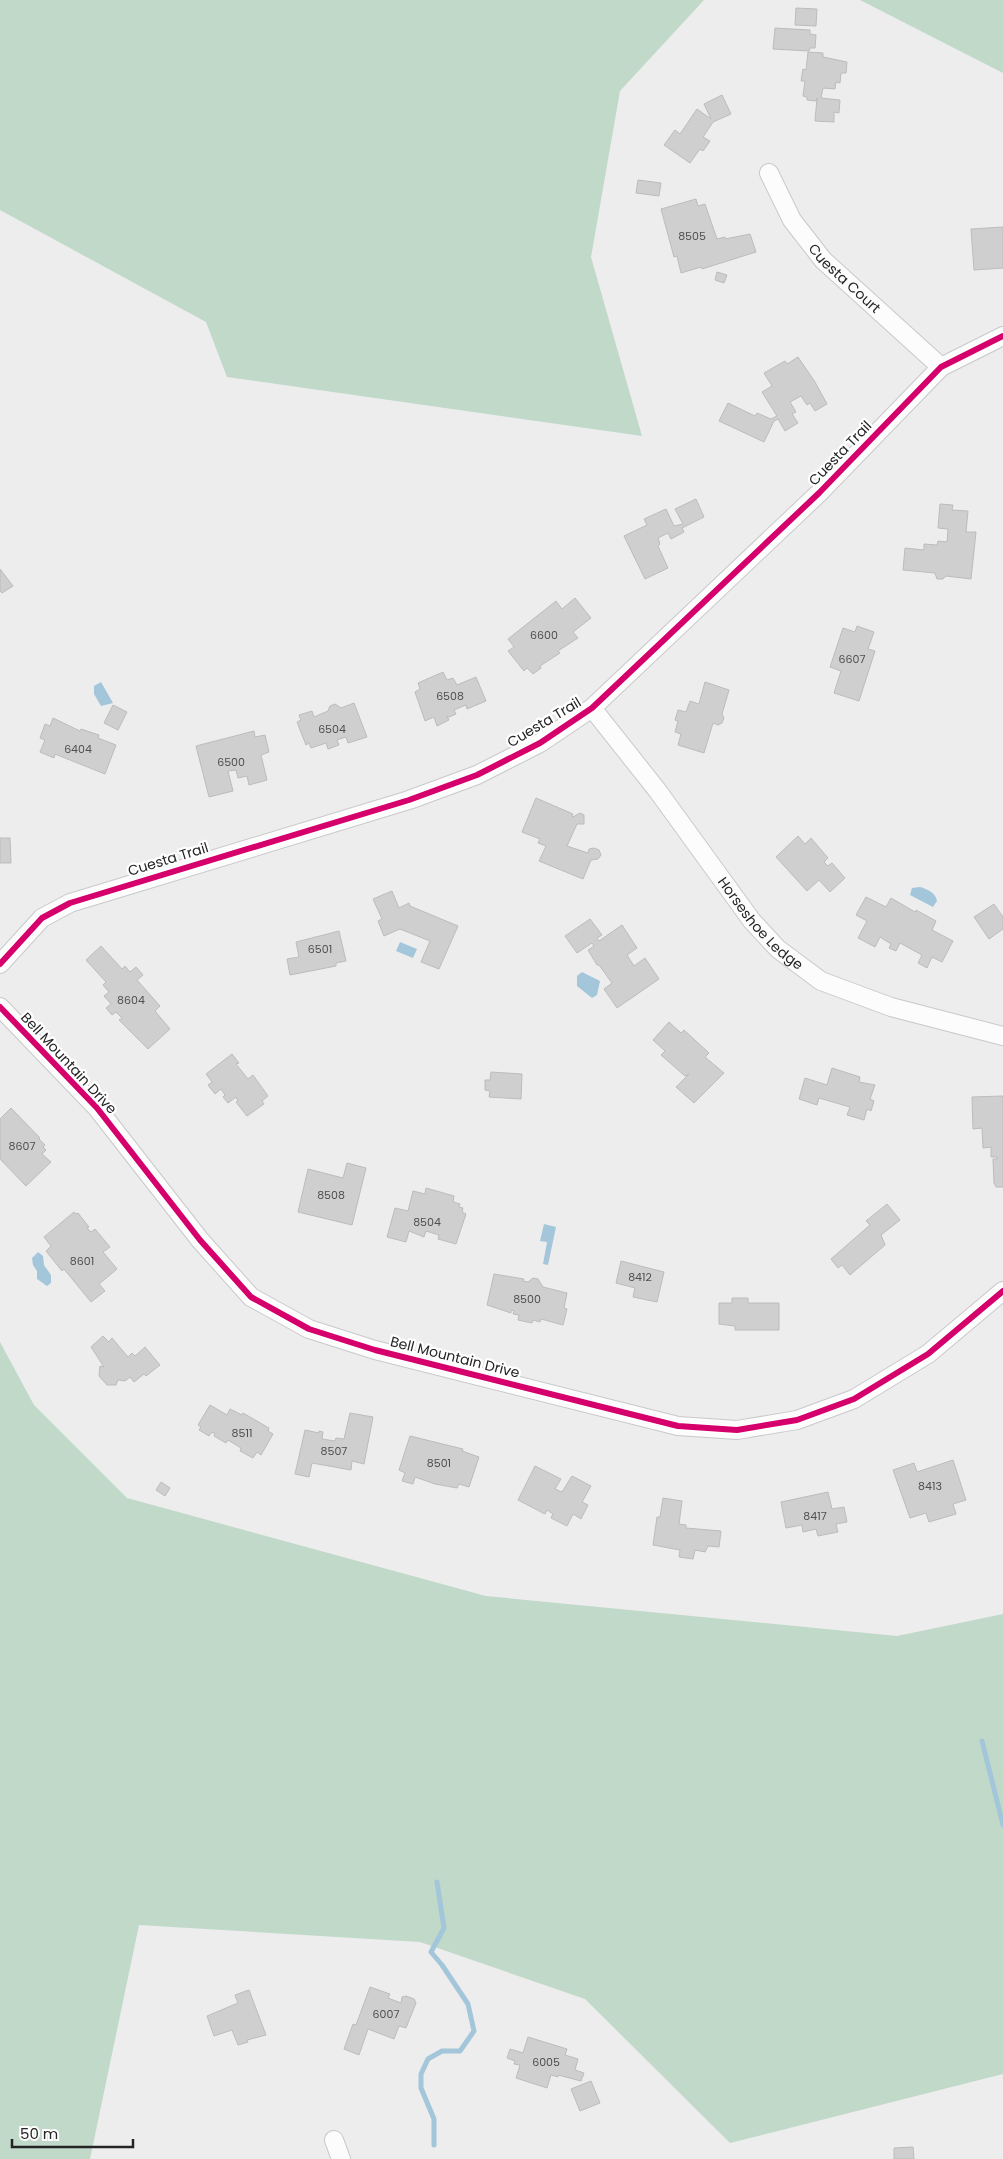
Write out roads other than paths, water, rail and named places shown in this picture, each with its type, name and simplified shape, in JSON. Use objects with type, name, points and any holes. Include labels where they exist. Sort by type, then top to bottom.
[{"type":"street","name":"Cuesta Court","points":[[769,173],[792,220],[824,260],[941,367]]},
{"type":"street","name":"Cuesta Trail","points":[[0,964],[42,918],[70,903],[409,800],[477,775],[540,743],[592,708],[819,493],[941,367],[1003,336]]},
{"type":"street","name":"Horseshoe Ledge","points":[[592,708],[657,790],[752,921],[778,949],[821,981],[891,1008],[1003,1036]]},
{"type":"street","name":"Bell Mountain Drive","points":[[0,1007],[97,1108],[200,1240],[251,1298],[309,1329],[375,1350],[678,1426],[737,1430],[797,1420],[854,1399],[928,1354],[1003,1291]]},
{"type":"street","points":[[334,2140],[341,2159]]},
{"type":"water","points":[[101,682],[113,703],[101,706],[94,694],[94,686]]},
{"type":"water","points":[[920,887],[928,890],[935,896],[937,901],[933,907],[910,895],[912,888]]},
{"type":"water","points":[[400,942],[417,949],[413,958],[396,951]]},
{"type":"water","points":[[582,972],[600,981],[597,995],[592,998],[577,986],[577,976]]},
{"type":"water","points":[[544,1224],[556,1227],[548,1265],[543,1264],[547,1242],[540,1241]]},
{"type":"water","points":[[38,1252],[43,1256],[44,1265],[51,1275],[51,1283],[47,1286],[37,1279],[37,1271],[33,1265],[32,1258]]},
{"type":"waterway","points":[[982,1741],[1003,1825]]},
{"type":"waterway","points":[[434,2145],[434,2119],[421,2088],[421,2074],[428,2059],[442,2051],[460,2051],[474,2031],[468,2004],[431,1952],[444,1928],[437,1882]]}]
